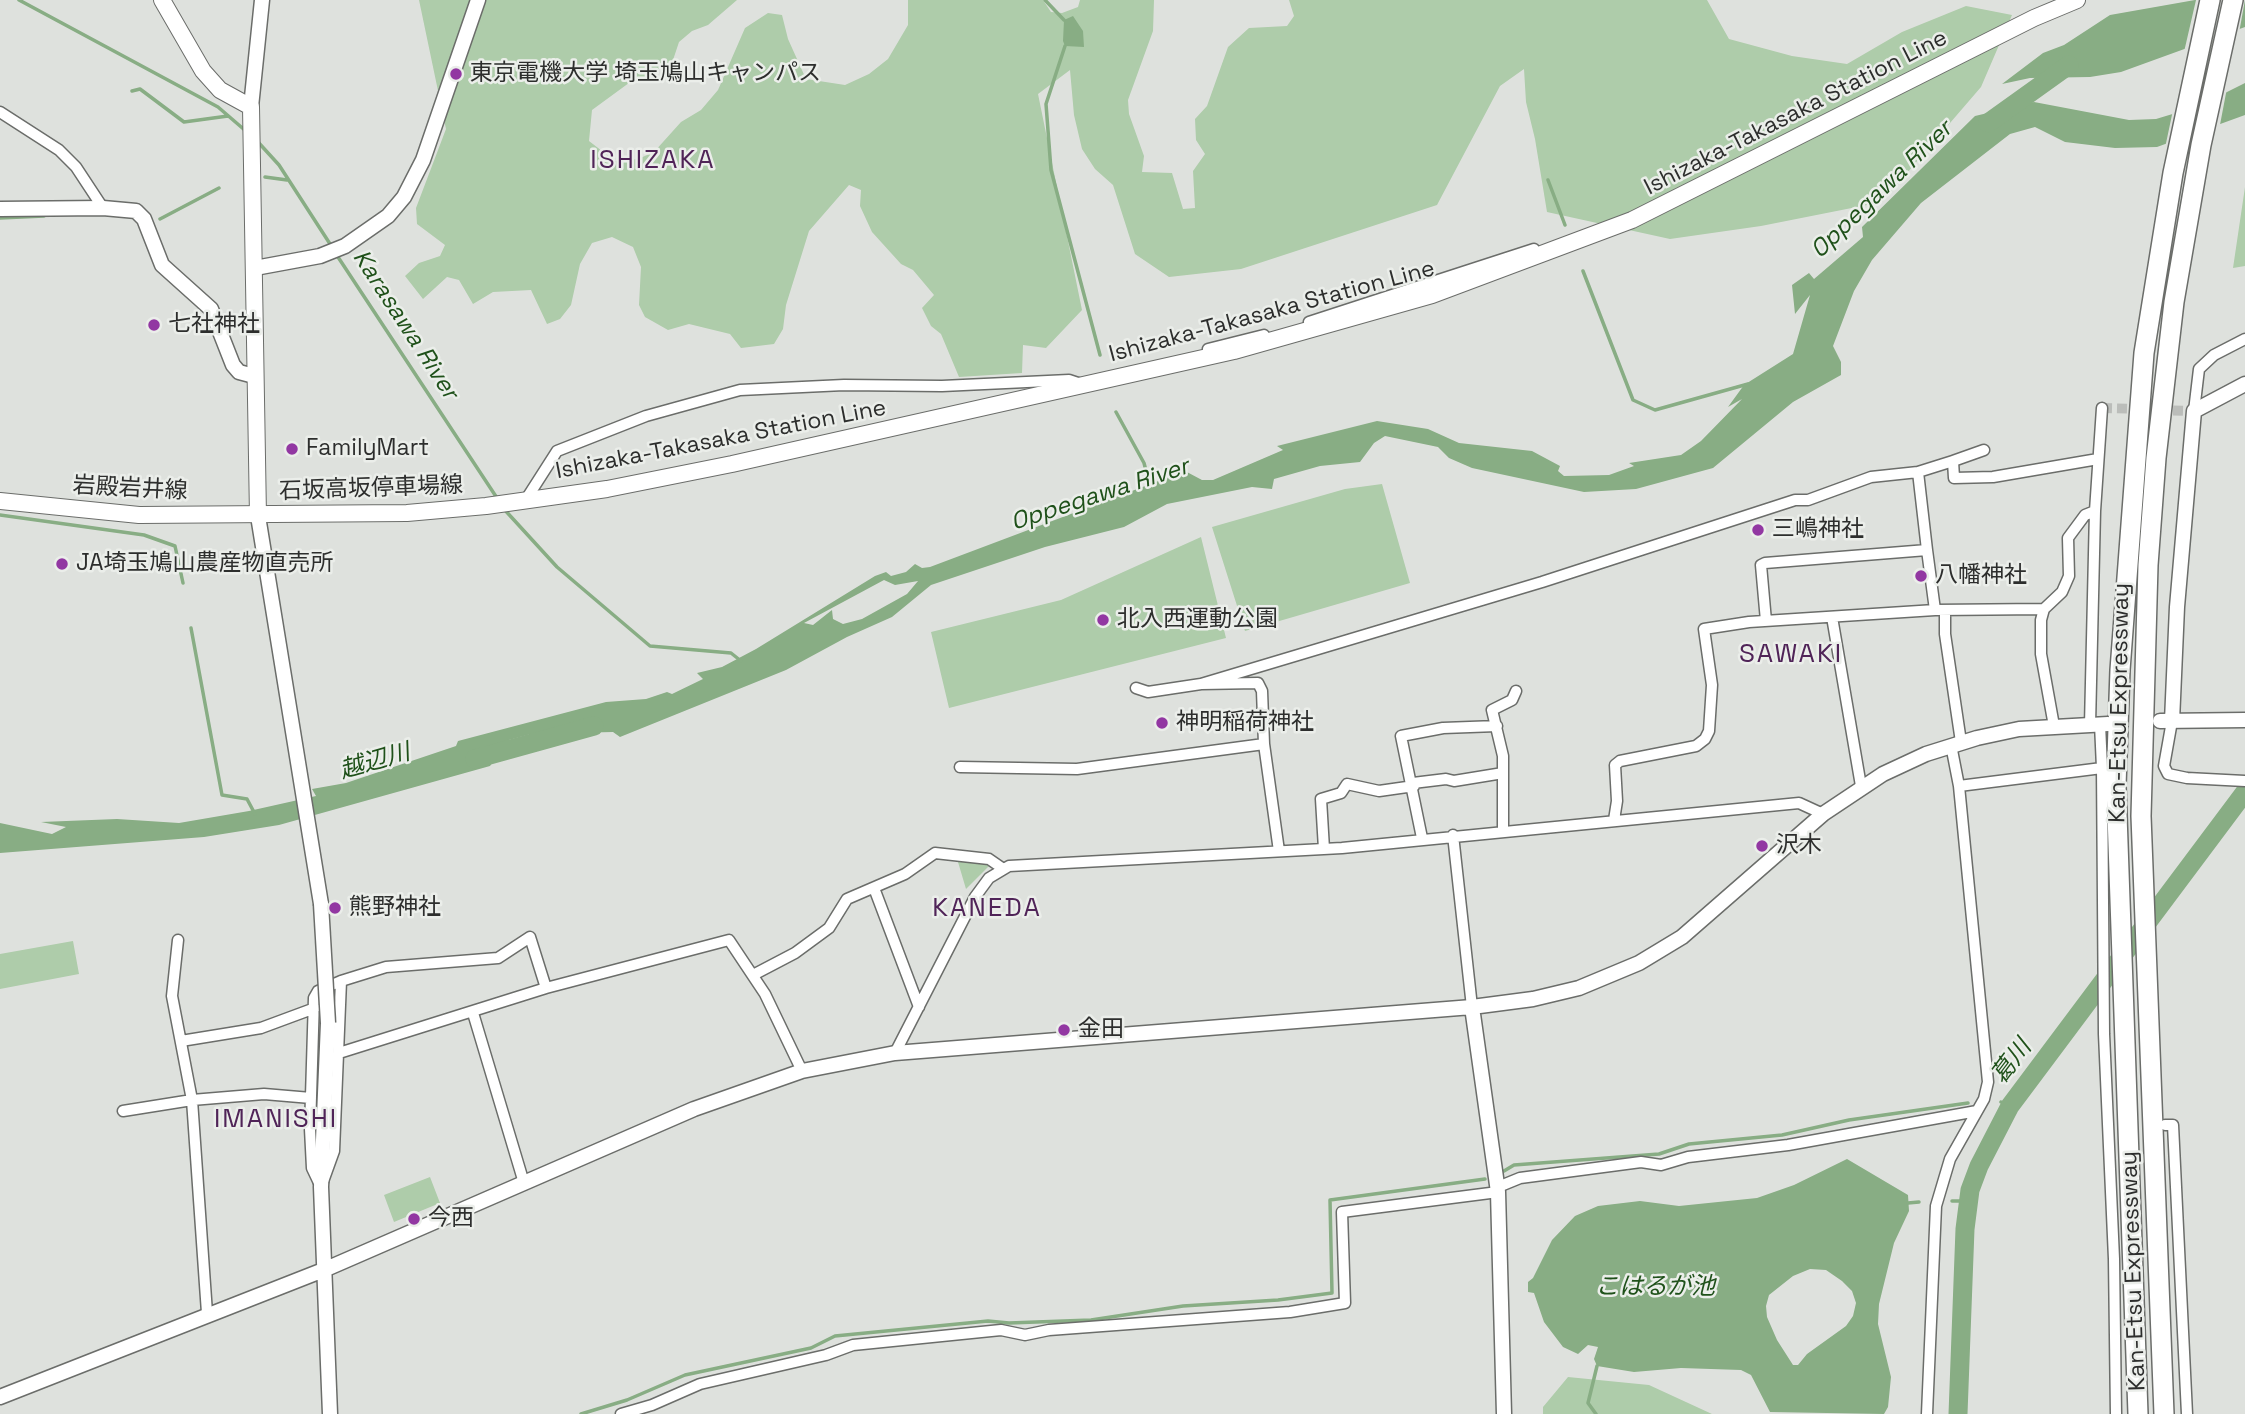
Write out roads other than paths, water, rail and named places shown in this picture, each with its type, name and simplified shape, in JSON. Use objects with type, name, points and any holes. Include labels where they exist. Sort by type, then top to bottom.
[{"type":"highway","name":"Kan-Etsu Expressway","points":[[2138,1414],[2116,786],[2120,670],[2127,545],[2144,353],[2173,173],[2210,0]]},
{"type":"highway","name":"Kan-Etsu Expressway","points":[[2164,1414],[2141,816],[2148,565],[2169,345],[2200,145],[2233,0]]},
{"type":"main road","points":[[162,0],[202,71],[220,90],[251,113],[258,516]]},
{"type":"main road","name":"Ishizaka-Takasaka Station Line","points":[[486,506],[732,464],[1091,385],[1234,351],[1405,302],[1632,220],[2034,18],[2077,0]]},
{"type":"main road","name":"岩殿岩井線","points":[[0,501],[139,515],[258,516]]},
{"type":"main road","name":"石坂高坂停車場線","points":[[258,516],[407,513],[486,506]]},
{"type":"street","points":[[251,113],[262,0]]},
{"type":"street","points":[[255,268],[320,256],[345,246],[388,216],[415,179],[478,0]]},
{"type":"street","points":[[0,112],[60,150],[76,167],[103,208]]},
{"type":"street","points":[[0,209],[130,208],[139,214],[162,265],[211,309],[233,365],[239,372],[254,376]]},
{"type":"street","points":[[2245,339],[2214,355],[2199,369],[2164,766],[2168,774],[2245,781]]},
{"type":"street","points":[[518,502],[557,451],[646,416],[740,390],[844,385],[942,386],[1069,380],[1091,385]]},
{"type":"street","points":[[2194,411],[2245,384]]},
{"type":"street","points":[[2102,408],[2095,510],[2102,768],[2104,1022],[2111,1126],[2116,1414]]},
{"type":"street","points":[[1201,684],[1542,582],[1795,500],[1808,500],[1871,477],[1918,472],[1984,450]]},
{"type":"street","points":[[1953,461],[1954,478],[1993,477],[2098,458]]},
{"type":"street","points":[[1918,472],[1927,550],[1945,634],[1988,1082],[1977,1111],[1950,1159],[1936,1206],[1927,1414]]},
{"type":"street","points":[[1614,821],[1617,801],[1615,765],[1619,761],[1696,746],[1705,739],[1709,730],[1712,685],[1704,629],[1766,621],[1940,610],[2043,609],[2062,592],[2069,576],[2068,538],[2085,515],[2095,510]]},
{"type":"street","points":[[258,516],[321,904],[327,1023],[321,1187],[330,1414]]},
{"type":"street","points":[[1766,621],[1761,565],[1765,563],[1927,550]]},
{"type":"street","points":[[2043,609],[2041,654],[2054,726]]},
{"type":"street","points":[[1832,617],[1861,786]]},
{"type":"street","points":[[1136,688],[1148,692],[1201,684],[1258,683],[1262,691],[1264,744],[1279,851]]},
{"type":"street","points":[[1503,831],[1503,774],[1497,726],[1492,710],[1513,700],[1516,691]]},
{"type":"street","points":[[2166,721],[2245,720]]},
{"type":"street","points":[[0,1397],[207,1313],[326,1269],[694,1109],[802,1071],[895,1053],[1472,1007],[1556,994],[1639,963],[1707,919],[1824,814],[1861,786],[1905,764],[1956,743],[2019,730],[2099,724]]},
{"type":"street","points":[[1422,838],[1401,736],[1443,728],[1497,726]]},
{"type":"street","points":[[960,768],[1077,769],[1264,744]]},
{"type":"street","points":[[1959,786],[2102,768]]},
{"type":"street","points":[[1324,849],[1321,799],[1341,793],[1348,783],[1379,791],[1446,779],[1454,781],[1503,774]]},
{"type":"street","points":[[895,1053],[975,897],[989,878],[1002,868],[1040,862],[1324,849],[1799,803],[1824,814]]},
{"type":"street","points":[[1453,835],[1472,1007],[1498,1189],[1504,1414]]},
{"type":"street","points":[[753,975],[795,953],[829,928],[847,899],[905,874],[935,853],[989,859],[1002,868]]},
{"type":"street","points":[[874,888],[919,1007]]},
{"type":"street","points":[[321,1187],[312,1168],[310,1149],[318,991],[386,967],[498,958],[530,937],[546,988]]},
{"type":"street","points":[[178,940],[172,996],[192,1100],[207,1313]]},
{"type":"street","points":[[339,1053],[546,988],[729,940],[753,975],[780,1023],[802,1071]]},
{"type":"street","points":[[321,1187],[334,1151],[341,981]]},
{"type":"street","points":[[181,1041],[261,1028],[315,1009]]},
{"type":"street","points":[[473,1013],[524,1183]]},
{"type":"street","points":[[123,1111],[192,1100],[264,1094],[311,1098]]},
{"type":"street","points":[[621,1414],[700,1384],[826,1355],[853,1345],[1001,1330],[1026,1335],[1049,1329],[1290,1312],[1345,1303],[1342,1212],[1498,1189],[1520,1178],[1641,1162],[1661,1165],[1688,1157],[1788,1145],[1977,1111]]},
{"type":"street","points":[[2165,1125],[2173,1125],[2187,1414]]},
{"type":"water","points":[[2195,0],[2245,0],[2245,27],[2121,72],[2090,77],[2030,78],[2002,84],[2043,53],[2064,45],[2110,15]]},
{"type":"water","points":[[1073,16],[1083,31],[1084,47],[1065,46],[1063,41],[1064,20]]},
{"type":"water","points":[[2245,83],[2245,115],[2157,147],[2115,148],[2065,142],[2035,127],[2010,134],[1921,203],[1872,260],[1854,291],[1833,346],[1841,362],[1841,375],[1793,402],[1713,468],[1636,489],[1584,492],[1472,468],[1449,458],[1438,447],[1385,436],[1374,443],[1360,462],[1320,466],[1274,479],[1272,489],[1252,487],[1167,504],[1124,527],[1045,547],[931,585],[892,617],[847,637],[786,670],[620,737],[613,732],[531,734],[509,740],[490,766],[279,825],[204,837],[0,853],[0,823],[52,834],[66,827],[41,822],[117,819],[179,823],[249,811],[316,796],[312,789],[346,783],[456,746],[458,741],[606,702],[646,699],[667,692],[672,694],[703,679],[697,673],[722,667],[756,649],[875,576],[886,572],[891,576],[906,572],[915,564],[922,568],[930,567],[1185,471],[1202,480],[1213,480],[1283,450],[1277,446],[1377,421],[1428,429],[1459,443],[1532,451],[1560,466],[1558,471],[1564,476],[1609,475],[1634,466],[1629,463],[1681,455],[1701,441],[1742,399],[1728,407],[1744,385],[1793,354],[1810,295],[1795,314],[1792,285],[1809,273],[1814,279],[1863,237],[1862,227],[1975,116],[2034,102],[2129,120],[2156,119],[2199,106]],"holes":[[[884,580],[895,585],[918,581],[907,594],[862,619],[843,624],[833,619],[832,610],[813,625],[804,623]]]},
{"type":"water","name":"こはるが池","points":[[1847,1159],[1908,1195],[1909,1211],[1894,1243],[1879,1304],[1878,1324],[1891,1377],[1888,1407],[1884,1414],[1770,1412],[1751,1375],[1741,1370],[1681,1368],[1634,1372],[1597,1366],[1594,1359],[1598,1347],[1588,1345],[1578,1354],[1563,1347],[1544,1322],[1534,1293],[1528,1292],[1528,1282],[1533,1278],[1552,1240],[1575,1216],[1598,1206],[1640,1201],[1679,1206],[1757,1198],[1794,1185]],"holes":[[[1810,1269],[1826,1270],[1852,1291],[1856,1303],[1853,1316],[1846,1326],[1807,1354],[1798,1365],[1793,1365],[1777,1340],[1767,1317],[1769,1295],[1793,1276]]]},
{"type":"waterway","name":"Karasawa River","points":[[19,0],[218,107],[247,132]]},
{"type":"waterway","points":[[1045,0],[1064,20]]},
{"type":"waterway","points":[[1065,46],[1046,104],[1051,170],[1100,355]]},
{"type":"waterway","name":"Oppegawa River","points":[[1988,123],[2069,65]]},
{"type":"waterway","points":[[132,91],[140,89],[184,122],[228,116]]},
{"type":"waterway","name":"Karasawa River","points":[[258,142],[279,165],[332,247]]},
{"type":"waterway","points":[[265,177],[287,180]]},
{"type":"waterway","points":[[1548,180],[1565,225]]},
{"type":"waterway","points":[[160,219],[219,188]]},
{"type":"waterway","points":[[0,218],[44,216]]},
{"type":"waterway","name":"Karasawa River","points":[[336,254],[497,498]]},
{"type":"waterway","points":[[1583,271],[1633,400],[1655,410],[1748,384]]},
{"type":"waterway","points":[[1116,412],[1144,463],[1150,486]]},
{"type":"waterway","name":"Karasawa River","points":[[503,508],[557,567],[650,646],[731,653],[741,661]]},
{"type":"waterway","points":[[0,515],[144,535],[175,546],[183,583]]},
{"type":"waterway","points":[[191,628],[222,795],[247,799],[255,814]]},
{"type":"waterway","name":"越辺川","points":[[475,759],[594,726]]},
{"type":"waterway","name":"葛川","points":[[1958,1414],[1965,1229],[1970,1190],[1979,1166],[2010,1106],[2245,792]]},
{"type":"waterway","points":[[2001,1102],[2010,1106]]},
{"type":"waterway","points":[[1504,1171],[1514,1165],[1659,1154],[1689,1144],[1782,1135],[1849,1120],[1968,1103]]},
{"type":"waterway","points":[[581,1414],[627,1400],[685,1375],[811,1348],[835,1336],[988,1321],[1009,1323],[1091,1320],[1183,1306],[1278,1300],[1332,1293],[1330,1200],[1485,1179]]},
{"type":"waterway","points":[[1952,1201],[1968,1201]]},
{"type":"waterway","points":[[1908,1203],[1919,1202]]},
{"type":"waterway","points":[[1596,1414],[1588,1403],[1597,1366]]},
{"type":"tunnel","points":[[2102,408],[2142,409]]},
{"type":"tunnel","points":[[2158,410],[2194,411]]},
{"type":"place","name":"東京電機大学 埼玉鳩山キャンパス","points":[[456,74]]},
{"type":"place","name":"七社神社","points":[[154,325]]},
{"type":"place","name":"FamilyMart","points":[[292,449]]},
{"type":"place","name":"三嶋神社","points":[[1758,530]]},
{"type":"place","name":"JA埼玉鳩山農産物直売所","points":[[62,564]]},
{"type":"place","name":"八幡神社","points":[[1921,576]]},
{"type":"place","name":"北入西運動公園","points":[[1103,620]]},
{"type":"place","name":"神明稲荷神社","points":[[1162,723]]},
{"type":"place","name":"沢木","points":[[1762,846]]},
{"type":"place","name":"熊野神社","points":[[335,908]]},
{"type":"place","name":"金田","points":[[1064,1030]]},
{"type":"place","name":"今西","points":[[414,1219]]},
{"type":"district","name":"ISHIZAKA","points":[[653,161]]},
{"type":"district","name":"SAWAKI","points":[[1791,655]]},
{"type":"district","name":"KANEDA","points":[[987,909]]},
{"type":"district","name":"IMANISHI","points":[[276,1120]]}]
